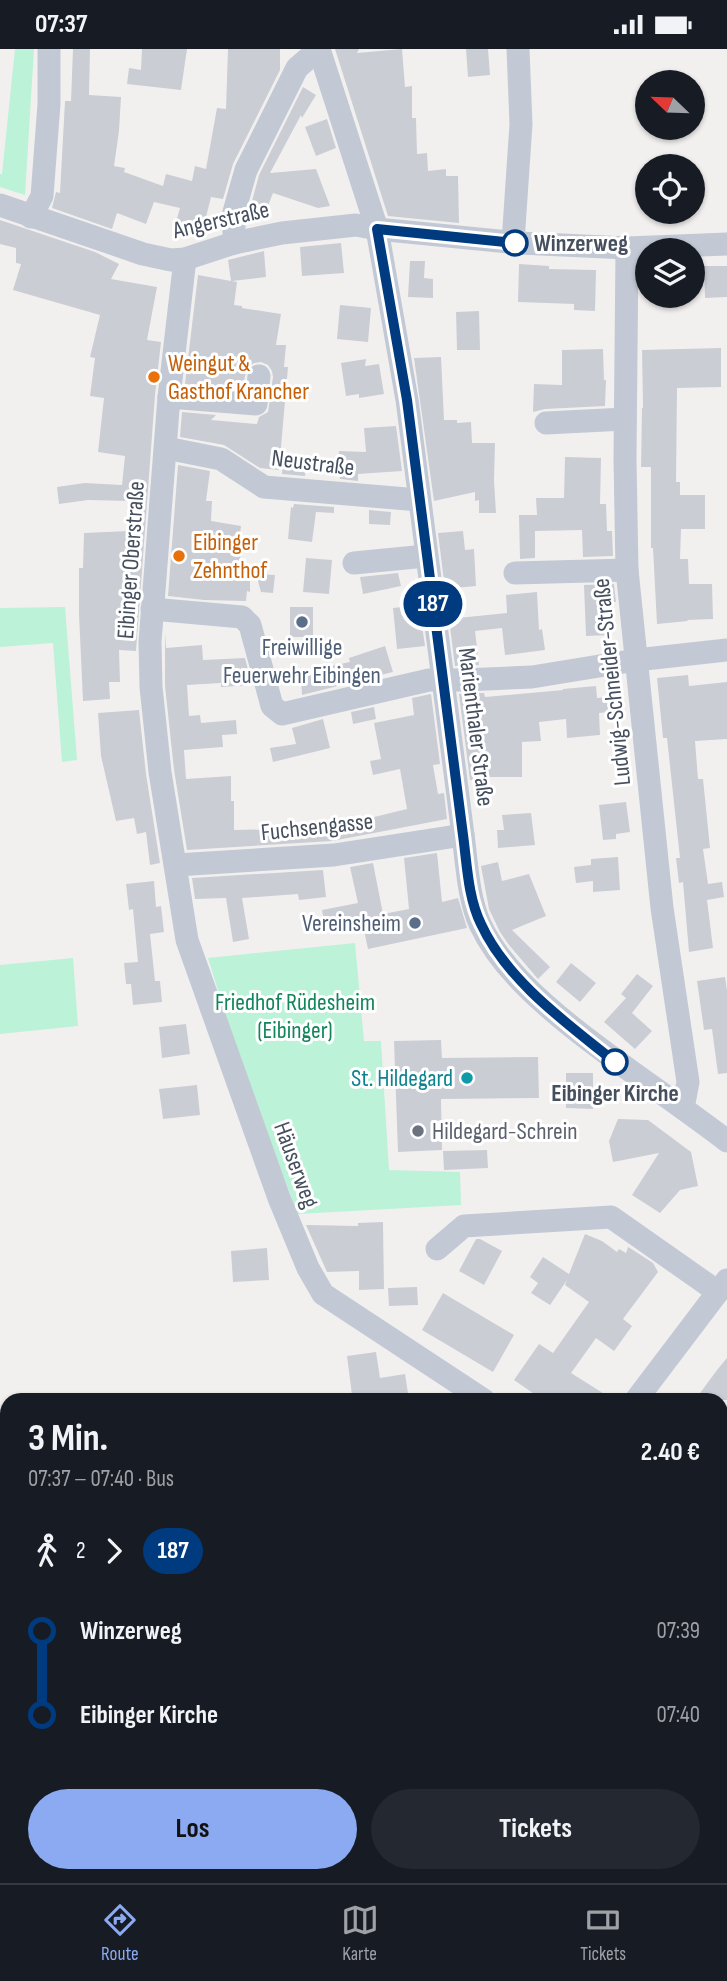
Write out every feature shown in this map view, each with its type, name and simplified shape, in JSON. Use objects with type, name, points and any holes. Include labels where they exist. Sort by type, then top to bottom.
[{"type":"street","points":[[32,217],[41,197],[49,104],[49,49]]},
{"type":"street","points":[[234,243],[234,212],[246,170],[297,68],[319,49]]},
{"type":"street","name":"Marienthaler Straße","points":[[319,49],[377,229],[407,400],[463,835],[474,905],[481,925],[513,973],[551,1010],[615,1062],[727,1141]]},
{"type":"street","points":[[513,242],[521,124],[518,49]]},
{"type":"street","name":"Angerstraße","points":[[0,205],[161,258],[185,259],[234,243],[282,233],[356,225],[513,242],[627,248],[727,244]]},
{"type":"street","name":"Ludwig-Schneider-Straße","points":[[627,248],[627,570],[662,908],[688,1082],[683,1108]]},
{"type":"street","name":"Eibinger Oberstraße","points":[[176,865],[160,772],[151,687],[150,642],[169,397],[185,259]]},
{"type":"street","points":[[169,397],[256,404],[259,376]]},
{"type":"street","points":[[546,422],[625,418]]},
{"type":"street","name":"Neustraße","points":[[166,448],[221,459],[264,487],[419,500]]},
{"type":"street","points":[[354,563],[426,556]]},
{"type":"street","points":[[515,573],[627,570]]},
{"type":"street","points":[[152,608],[242,617],[250,625],[272,706],[282,714],[429,680],[532,677],[636,660],[727,650]]},
{"type":"street","name":"Fuchsengasse","points":[[176,865],[334,855],[463,835]]},
{"type":"street","name":"Häuserweg","points":[[176,865],[187,940],[279,1198],[308,1268],[323,1294],[473,1393]]},
{"type":"street","points":[[437,1249],[464,1226],[611,1217],[722,1286],[641,1393]]},
{"type":"green space","points":[[15,49],[34,49],[25,195],[0,187]]},
{"type":"green space","points":[[65,607],[77,760],[62,762],[53,643],[0,647],[0,608]]},
{"type":"green space","name":"Friedhof Rüdesheim (Eibinger)","points":[[355,943],[364,1041],[381,1041],[389,1170],[460,1172],[461,1205],[298,1214],[247,1084],[208,958]]},
{"type":"green space","points":[[73,958],[78,1026],[0,1034],[0,965]]},
{"type":"building","points":[[73,49],[90,49],[89,95],[121,97],[114,166],[125,168],[124,172],[163,186],[166,174],[192,181],[195,166],[206,169],[217,108],[226,109],[228,49],[280,49],[280,70],[233,164],[223,199],[211,197],[203,229],[176,222],[180,208],[154,202],[146,224],[117,213],[112,229],[52,208],[56,192],[60,193],[65,101],[71,101]]},
{"type":"building","points":[[142,49],[187,49],[181,90],[127,84],[129,68],[141,70]]},
{"type":"building","points":[[335,49],[359,49],[357,53],[402,49],[405,87],[412,86],[412,118],[416,118],[417,154],[427,153],[428,171],[446,169],[446,176],[458,176],[459,223],[388,216]]},
{"type":"building","points":[[466,49],[488,49],[490,75],[468,77]]},
{"type":"building","points":[[303,87],[316,95],[302,118],[301,115],[270,173],[316,169],[330,206],[318,208],[273,193],[262,221],[248,216],[259,175]]},
{"type":"building","points":[[327,119],[336,148],[316,156],[305,127]]},
{"type":"building","points":[[0,220],[95,252],[119,264],[111,279],[157,287],[147,340],[161,342],[136,651],[119,650],[120,682],[109,682],[110,699],[83,701],[79,568],[83,568],[84,533],[129,531],[130,501],[88,500],[59,504],[57,487],[85,483],[122,485],[125,456],[98,452],[104,398],[90,396],[95,358],[90,357],[100,315],[13,290],[21,264],[16,263],[16,248],[0,244]]},
{"type":"building","points":[[341,243],[344,273],[302,276],[300,247]]},
{"type":"building","points":[[264,251],[266,277],[232,281],[237,282],[234,305],[281,314],[276,345],[286,345],[284,367],[288,367],[279,470],[260,468],[224,445],[180,437],[182,412],[216,415],[211,420],[257,424],[259,417],[268,412],[273,377],[268,365],[261,362],[247,368],[242,389],[185,384],[198,275],[231,281],[228,260]]},
{"type":"building","points":[[410,261],[425,261],[424,278],[433,279],[433,298],[408,297]]},
{"type":"building","points":[[519,264],[549,266],[549,269],[596,270],[595,311],[574,310],[574,304],[518,302]]},
{"type":"building","points":[[705,266],[727,266],[727,297],[705,298]]},
{"type":"building","points":[[340,305],[371,308],[368,342],[337,339]]},
{"type":"building","points":[[479,311],[480,350],[457,350],[456,312]]},
{"type":"building","points":[[721,348],[721,387],[677,388],[676,482],[680,482],[680,495],[705,495],[705,529],[681,529],[680,559],[688,559],[689,584],[712,584],[713,619],[657,624],[651,548],[651,467],[641,467],[642,350]]},
{"type":"building","points":[[603,349],[605,406],[533,412],[534,384],[562,385],[562,350]]},
{"type":"building","points":[[441,357],[444,420],[471,422],[472,443],[495,443],[496,513],[479,513],[479,500],[475,501],[475,492],[434,501],[414,358]]},
{"type":"building","points":[[366,359],[365,366],[379,364],[384,394],[359,398],[359,394],[346,396],[341,363]]},
{"type":"building","points":[[396,426],[402,471],[358,474],[358,481],[340,479],[339,451],[366,452],[364,428]]},
{"type":"building","points":[[565,457],[601,458],[600,504],[606,504],[607,531],[612,531],[613,556],[583,557],[582,530],[535,531],[535,558],[520,559],[519,515],[537,515],[536,498],[564,498]]},
{"type":"building","points":[[283,460],[306,462],[305,476],[282,474]]},
{"type":"building","points":[[178,465],[210,471],[206,501],[212,501],[211,521],[241,526],[239,543],[243,544],[237,572],[250,573],[250,592],[247,591],[246,601],[168,596]]},
{"type":"building","points":[[294,504],[334,507],[334,513],[316,512],[312,542],[288,539],[291,507],[293,508]]},
{"type":"building","points":[[369,510],[391,512],[390,525],[369,524]]},
{"type":"building","points":[[463,531],[465,550],[474,549],[476,586],[445,589],[438,533]]},
{"type":"building","points":[[306,558],[332,560],[329,594],[303,592]]},
{"type":"building","points":[[398,573],[401,586],[363,594],[360,577]]},
{"type":"building","points":[[256,574],[275,575],[273,593],[261,592]]},
{"type":"building","points":[[614,584],[616,602],[610,602],[610,635],[586,636],[584,585]]},
{"type":"building","points":[[537,592],[539,630],[542,629],[545,650],[505,655],[502,628],[475,631],[479,665],[455,666],[447,603],[457,602],[458,618],[507,613],[506,595]]},
{"type":"building","points":[[419,605],[425,646],[397,649],[393,608]]},
{"type":"building","name":"Freiwillige Feuerwehr Eibingen","points":[[290,607],[313,607],[313,637],[290,637]]},
{"type":"building","points":[[165,632],[166,648],[202,645],[203,660],[245,658],[252,685],[187,685],[189,716],[200,715],[201,723],[236,720],[237,734],[222,735],[223,747],[184,750],[186,779],[231,776],[234,830],[289,829],[369,815],[370,818],[407,809],[400,769],[373,775],[370,761],[381,759],[374,723],[414,715],[412,698],[431,694],[440,764],[433,765],[438,794],[444,793],[447,819],[332,841],[187,850],[174,770],[165,686]]},
{"type":"building","points":[[385,646],[393,672],[302,695],[301,677],[313,674],[312,670],[350,662],[349,658]]},
{"type":"building","points":[[688,675],[689,686],[727,682],[727,739],[695,741],[698,779],[703,779],[710,848],[703,849],[708,884],[722,882],[724,897],[707,900],[713,948],[689,952],[683,882],[679,883],[676,858],[680,858],[667,738],[663,738],[657,678]]},
{"type":"building","points":[[596,686],[597,698],[618,696],[619,711],[599,713],[600,735],[567,738],[566,719],[539,722],[541,741],[522,742],[522,777],[470,780],[459,694],[484,693],[485,697]]},
{"type":"building","points":[[374,707],[376,719],[353,724],[351,712]]},
{"type":"building","points":[[139,710],[160,863],[150,865],[146,832],[137,834],[134,818],[116,821],[101,756],[98,713]]},
{"type":"building","points":[[323,719],[330,748],[273,762],[270,748],[296,744],[292,728]]},
{"type":"building","points":[[626,802],[630,832],[616,834],[616,839],[603,840],[599,805]]},
{"type":"building","points":[[531,813],[535,845],[498,848],[497,830],[504,830],[502,815]]},
{"type":"building","points":[[437,853],[442,902],[458,898],[467,928],[368,949],[362,921],[325,928],[322,910],[358,903],[350,867],[373,863],[383,914],[409,909],[404,858]]},
{"type":"building","points":[[618,857],[620,890],[593,892],[593,881],[576,883],[574,867],[591,865],[591,859]]},
{"type":"building","points":[[498,862],[502,881],[529,874],[546,916],[512,930],[550,967],[538,979],[509,945],[489,909],[481,866]]},
{"type":"building","points":[[323,870],[326,897],[299,900],[298,894],[242,898],[249,939],[233,942],[226,898],[195,899],[192,878]]},
{"type":"building","points":[[154,881],[156,907],[161,906],[164,932],[150,934],[155,981],[160,981],[162,1002],[133,1005],[131,984],[126,984],[124,963],[138,962],[133,909],[129,910],[126,884]]},
{"type":"building","points":[[571,963],[596,983],[580,1002],[556,982]]},
{"type":"building","points":[[637,974],[653,986],[632,1013],[652,1031],[635,1049],[604,1022],[626,998],[621,994]]},
{"type":"building","points":[[725,977],[727,1073],[718,1074],[712,1029],[704,1030],[697,981]]},
{"type":"building","points":[[186,1024],[190,1054],[162,1058],[159,1027]]},
{"type":"building","name":"St. Hildegard","points":[[441,1040],[442,1058],[538,1057],[539,1098],[441,1099],[442,1150],[398,1152],[394,1041]]},
{"type":"building","points":[[566,1073],[593,1073],[593,1109],[566,1108]]},
{"type":"building","points":[[197,1085],[200,1115],[163,1119],[159,1089]]},
{"type":"building","points":[[618,1119],[648,1120],[691,1152],[698,1186],[680,1190],[660,1213],[632,1195],[659,1153],[613,1162],[609,1141]]},
{"type":"building","points":[[487,1150],[488,1168],[444,1170],[443,1151]]},
{"type":"building","points":[[383,1222],[384,1289],[359,1290],[359,1271],[327,1272],[306,1225],[358,1226],[358,1223]]},
{"type":"building","points":[[585,1234],[602,1241],[617,1252],[619,1249],[626,1253],[628,1247],[653,1263],[658,1272],[623,1319],[632,1326],[614,1351],[596,1338],[571,1373],[603,1393],[533,1393],[514,1380],[539,1344],[553,1353],[589,1302],[565,1285],[567,1280],[550,1305],[531,1293],[538,1283],[530,1277],[543,1257],[569,1274]]},
{"type":"building","points":[[476,1239],[502,1251],[484,1285],[459,1271]]},
{"type":"building","points":[[267,1248],[269,1280],[233,1282],[231,1251]]},
{"type":"building","points":[[417,1287],[418,1305],[389,1306],[388,1288]]},
{"type":"building","points":[[443,1293],[514,1335],[493,1372],[422,1330]]},
{"type":"building","points":[[376,1352],[380,1378],[405,1374],[408,1393],[352,1393],[347,1356]]},
{"type":"building","points":[[727,1358],[727,1393],[700,1393]]},
{"type":"bus line","name":"187","points":[[515,243],[377,229],[407,400],[474,905],[481,925],[513,973],[551,1010],[615,1062]]},
{"type":"place","name":"Winzerweg","points":[[515,243]]},
{"type":"place","name":"Weingut & Gasthof Krancher","points":[[154,377]]},
{"type":"place","name":"Eibinger Zehnthof","points":[[179,556]]},
{"type":"place","name":"Freiwillige Feuerwehr Eibingen","points":[[302,622]]},
{"type":"place","name":"Vereinsheim","points":[[415,923]]},
{"type":"place","name":"Eibinger Kirche","points":[[615,1062]]},
{"type":"place","name":"St. Hildegard","points":[[467,1078]]},
{"type":"place","name":"Hildegard-Schrein","points":[[418,1131]]}]
